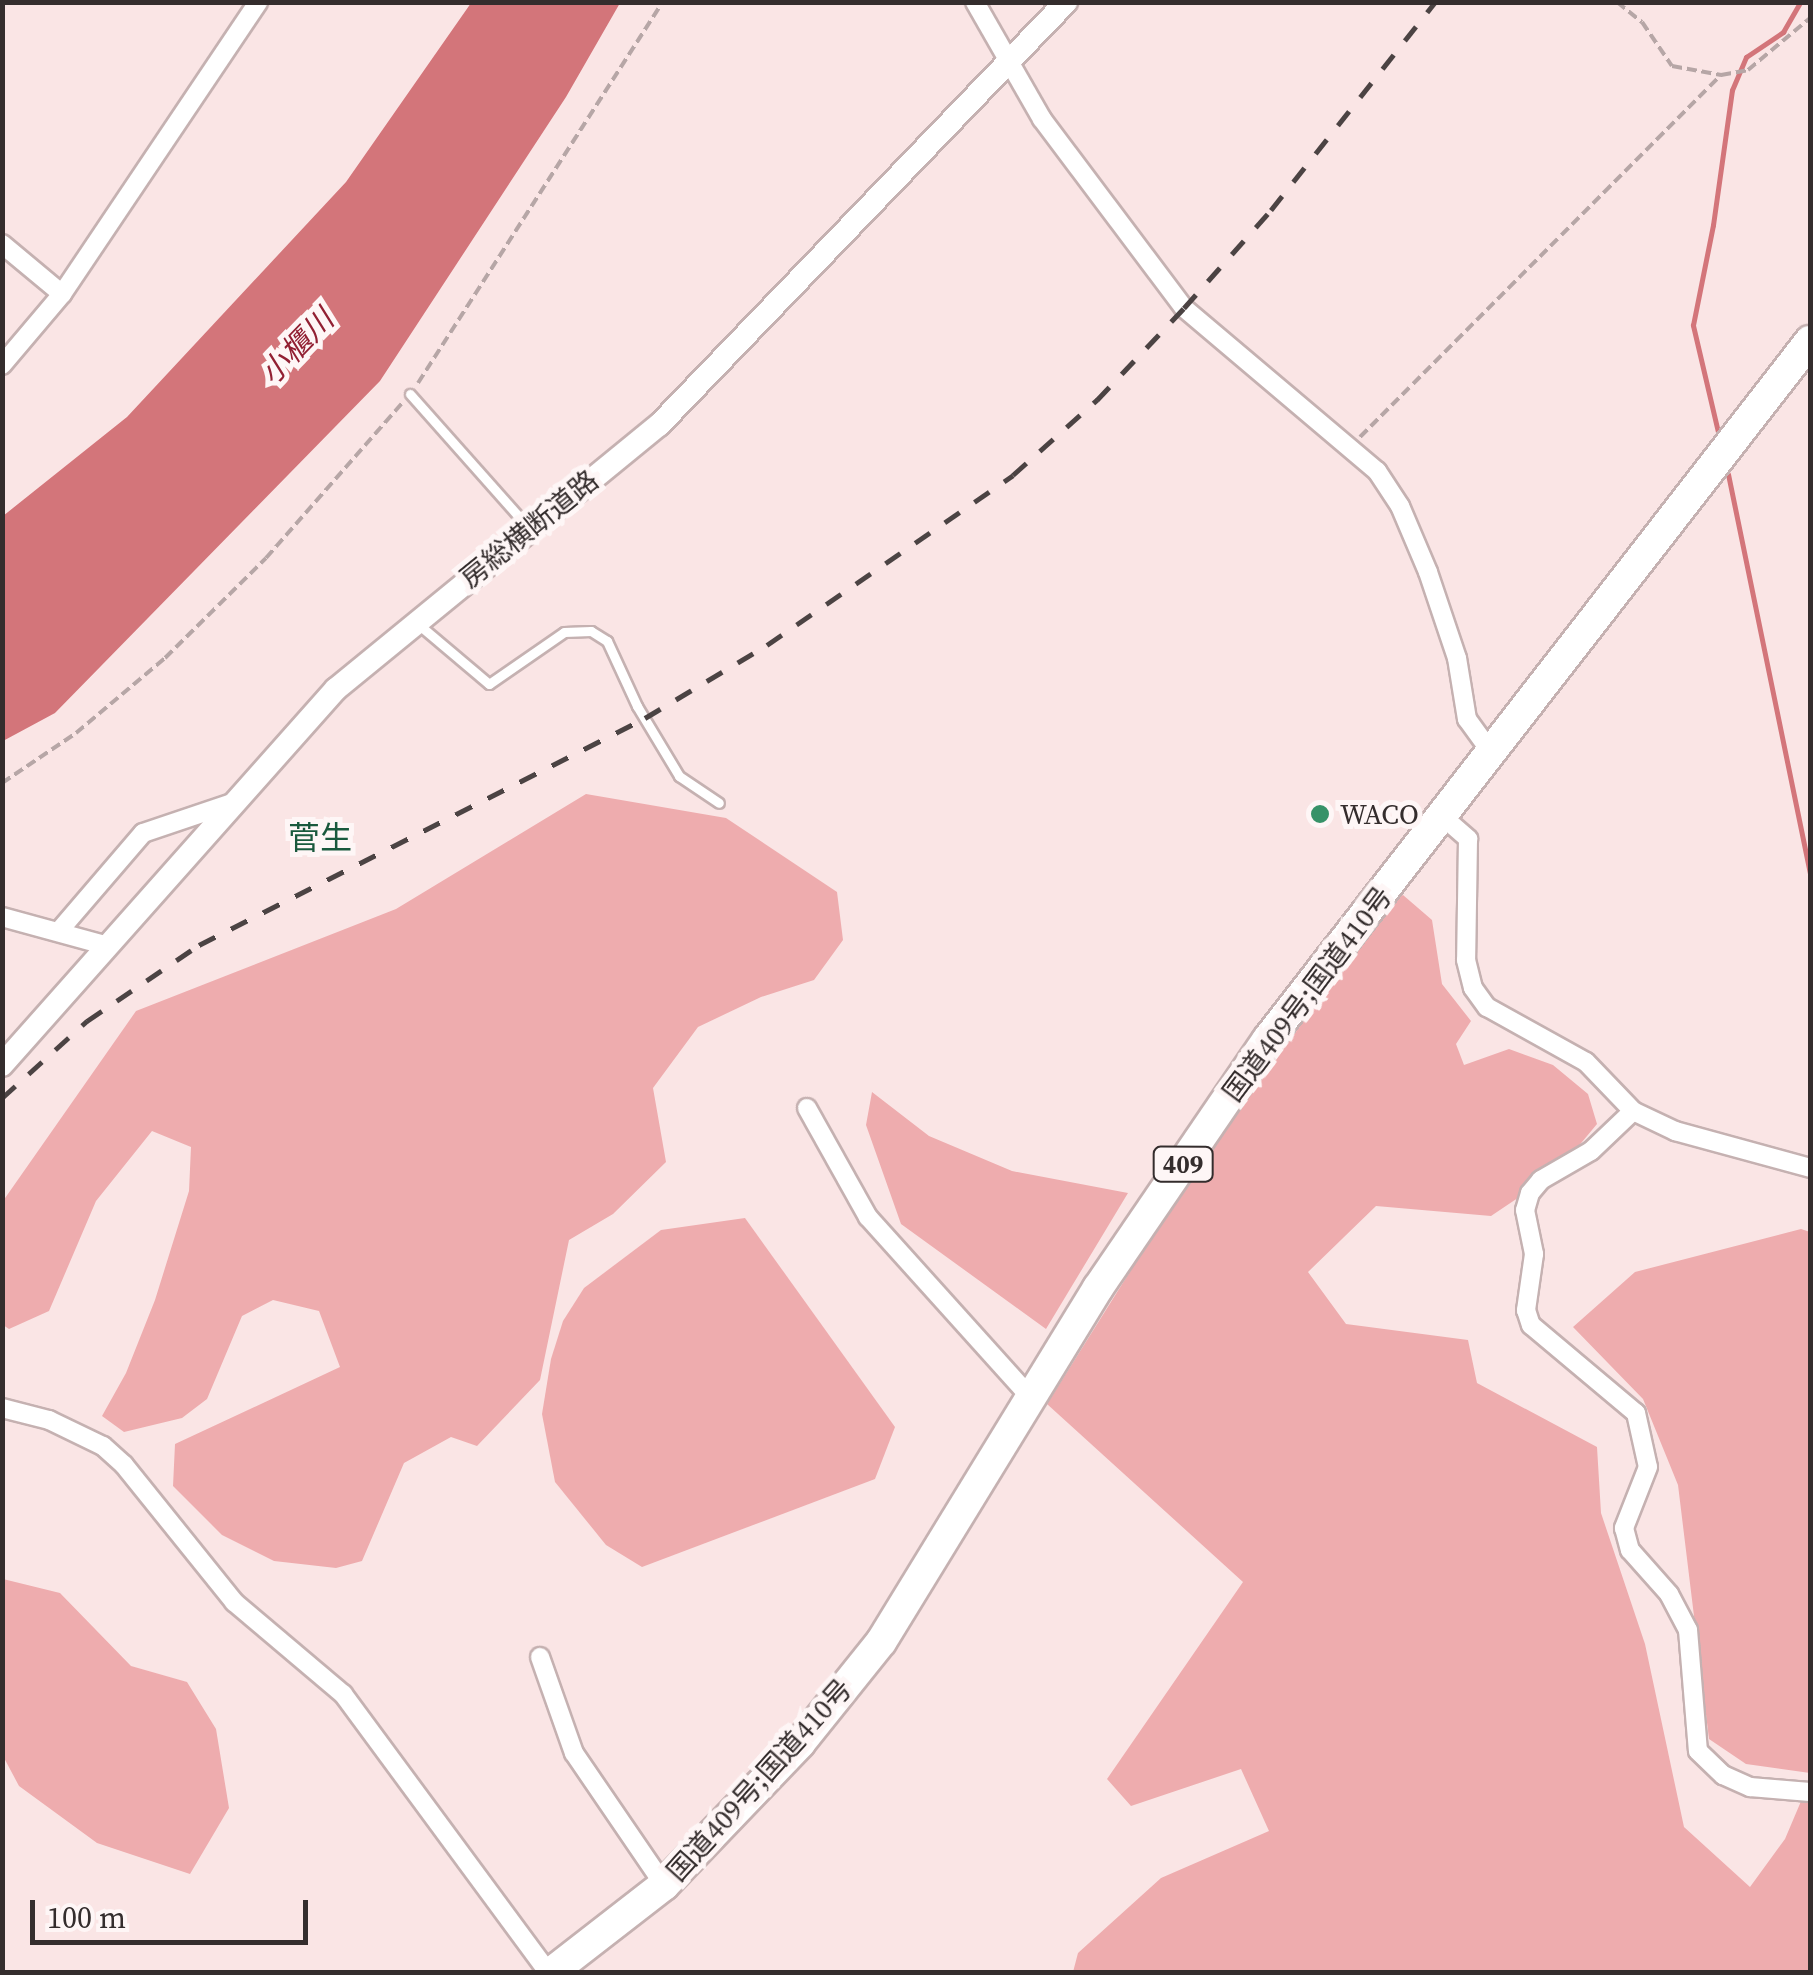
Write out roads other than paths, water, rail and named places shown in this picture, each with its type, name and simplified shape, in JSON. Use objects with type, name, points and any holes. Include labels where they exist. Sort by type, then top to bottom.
[{"type":"highway","name":"国道409号;国道410号","points":[[550,1972],[664,1884],[800,1744],[881,1642],[1098,1288],[1268,1039],[1810,341]]},
{"type":"street","points":[[2,365],[62,294],[258,2]]},
{"type":"street","points":[[975,2],[1042,119],[1184,308],[1378,471],[1400,506],[1457,658],[1467,719],[1492,752]]},
{"type":"street","name":"房総横断道路","points":[[2,1064],[336,689],[659,425],[1066,2]]},
{"type":"street","points":[[2,244],[62,294]]},
{"type":"street","points":[[58,931],[143,834],[235,802]]},
{"type":"street","points":[[1442,816],[1468,839],[1463,934],[1474,988],[1487,1007],[1502,1019],[1586,1062],[1632,1111],[1675,1131],[1810,1168]]},
{"type":"street","points":[[2,917],[108,946]]},
{"type":"street","points":[[807,1108],[868,1217],[1030,1398]]},
{"type":"street","points":[[1632,1111],[1591,1151],[1541,1180],[1530,1193],[1525,1210],[1534,1254],[1526,1310],[1531,1325],[1636,1413],[1648,1467],[1624,1528],[1630,1550],[1669,1594],[1688,1630],[1698,1750],[1723,1774],[1750,1786],[1810,1792]]},
{"type":"street","points":[[2,1408],[49,1420],[103,1446],[124,1465],[234,1602],[342,1694],[550,1972]]},
{"type":"street","points":[[540,1657],[574,1753],[664,1884]]},
{"type":"lane","points":[[410,394],[529,528]]},
{"type":"lane","points":[[416,622],[489,684],[564,632],[591,631],[607,641],[637,706],[679,776],[719,803]]},
{"type":"water","name":"小櫃川","points":[[471,3],[620,3],[566,97],[380,381],[55,713],[3,741],[3,516],[127,417],[346,182]]},
{"type":"waterway","points":[[1718,432],[1693,325],[1713,225],[1732,90],[1746,57],[1783,32],[1800,2]]},
{"type":"waterway","points":[[1728,474],[1810,874]]},
{"type":"railway","points":[[2,1098],[87,1021],[199,945],[645,718],[767,645],[1013,475],[1097,400],[1184,308],[1271,210],[1435,2]]},
{"type":"place","name":"WACO","points":[[1320,814]]},
{"type":"district","name":"菅生","points":[[320,838]]}]
